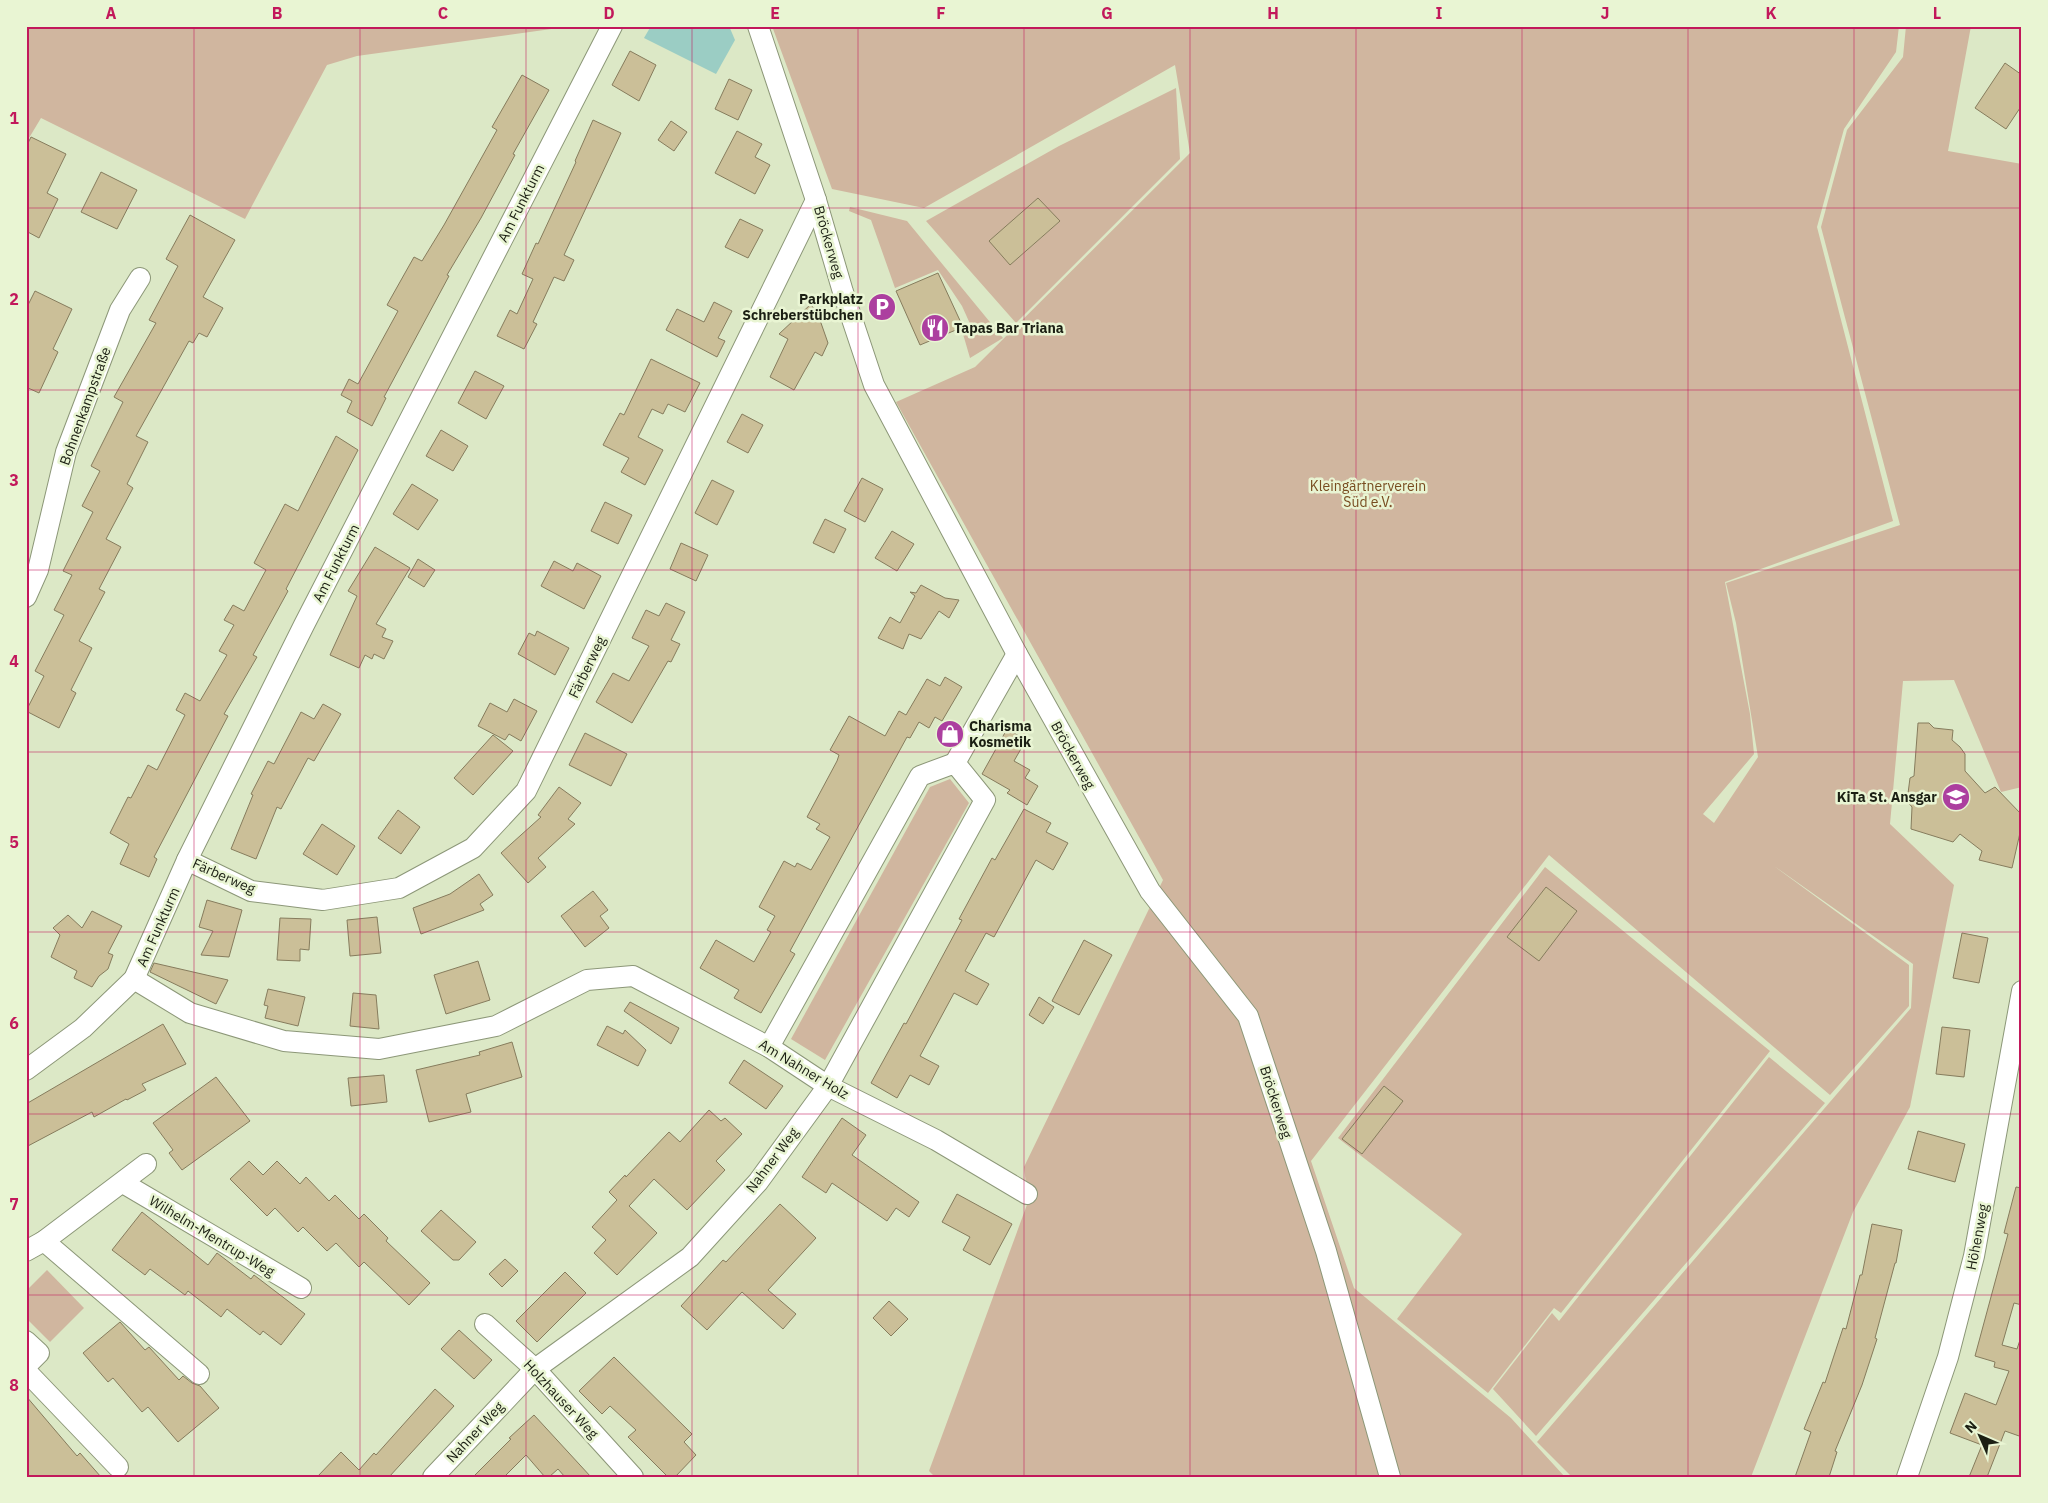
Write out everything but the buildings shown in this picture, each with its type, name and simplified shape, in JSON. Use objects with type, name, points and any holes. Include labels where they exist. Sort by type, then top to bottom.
[{"type":"street","name":"Am Funkturm","points":[[26,1070],[83,1028],[134,979],[187,860],[304,625],[612,26]]},
{"type":"street","name":"Bröckerweg","points":[[758,26],[816,200],[843,292],[874,385],[1017,654],[1150,891],[1248,1016],[1326,1252],[1390,1477]]},
{"type":"street","name":"Färberweg","points":[[187,860],[251,891],[323,900],[399,888],[473,848],[526,791],[816,200]]},
{"type":"street","name":"Bohnenkampstraße","points":[[26,597],[38,570],[66,452],[120,310],[140,278]]},
{"type":"street","points":[[769,1047],[920,776],[955,763],[1017,654]]},
{"type":"street","name":"Nahner Weg","points":[[433,1477],[535,1369],[690,1257],[758,1182],[828,1086],[985,800],[955,763]]},
{"type":"street","name":"Am Nahner Holz","points":[[134,979],[190,1013],[284,1041],[378,1049],[496,1026],[587,980],[633,976],[769,1047],[828,1086],[936,1140],[1027,1194]]},
{"type":"street","name":"Höhenweg","points":[[1908,1477],[1948,1357],[1974,1256],[2022,991]]},
{"type":"street","points":[[146,1164],[123,1183],[35,1246],[199,1374]]},
{"type":"street","name":"Wilhelm-Mentrup-Weg","points":[[123,1183],[301,1288]]},
{"type":"street","name":"Holzhauser Weg","points":[[486,1324],[535,1369],[633,1477]]},
{"type":"street","points":[[26,1341],[39,1353],[26,1366]]},
{"type":"street","points":[[26,1371],[118,1468]]},
{"type":"green space","points":[[26,26],[573,26],[357,56],[327,65],[245,219],[41,118],[26,143]]},
{"type":"green space","name":"Kleingärtnerverein Süd e.V.","points":[[772,26],[1899,26],[1896,52],[1844,129],[1817,227],[1893,521],[1725,582],[1750,714],[1754,754],[1703,814],[1714,823],[1758,757],[1736,623],[1726,583],[1900,525],[1821,227],[1847,130],[1903,57],[1906,26],[1971,26],[1948,151],[2022,164],[2022,787],[2001,792],[1954,680],[1903,681],[1890,824],[1954,885],[1910,1107],[1853,1212],[1751,1477],[1572,1477],[1537,1442],[1911,1008],[1913,964],[1774,866],[1909,965],[1909,1006],[1830,1095],[1549,855],[1311,1161],[1354,1288],[1511,1418],[1565,1477],[935,1477],[929,1471],[1028,1202],[1024,1167],[1163,880],[896,402],[975,367],[1190,153],[1175,65],[924,208],[832,189]]},
{"type":"green space","points":[[1176,88],[1180,159],[1016,323],[926,221],[1059,146]],"holes":[[[1038,198],[1059,222],[1011,264],[990,241]]]},
{"type":"green space","points":[[850,207],[907,221],[1003,338],[970,358],[963,334],[971,326],[962,306],[938,270],[895,288],[871,220],[849,211]]},
{"type":"green space","points":[[950,779],[969,803],[825,1060],[791,1039],[930,787]]},
{"type":"green space","points":[[1545,867],[1770,1051],[1561,1313],[1554,1308],[1488,1393],[1397,1319],[1462,1234],[1338,1138]]},
{"type":"green space","points":[[1769,1057],[1825,1103],[1536,1436],[1493,1389],[1552,1313],[1559,1321]]},
{"type":"green space","points":[[47,1270],[84,1308],[50,1342],[26,1318],[26,1291]]},
{"type":"water","points":[[651,26],[729,26],[735,40],[716,74],[644,38]]},
{"type":"place","name":"Parkplatz Schreberstübchen","points":[[882,307]]},
{"type":"place","name":"Tapas Bar Triana","points":[[935,328]]},
{"type":"place","name":"Charisma Kosmetik","points":[[950,734]]},
{"type":"place","name":"KiTa St. Ansgar","points":[[1956,797]]}]
